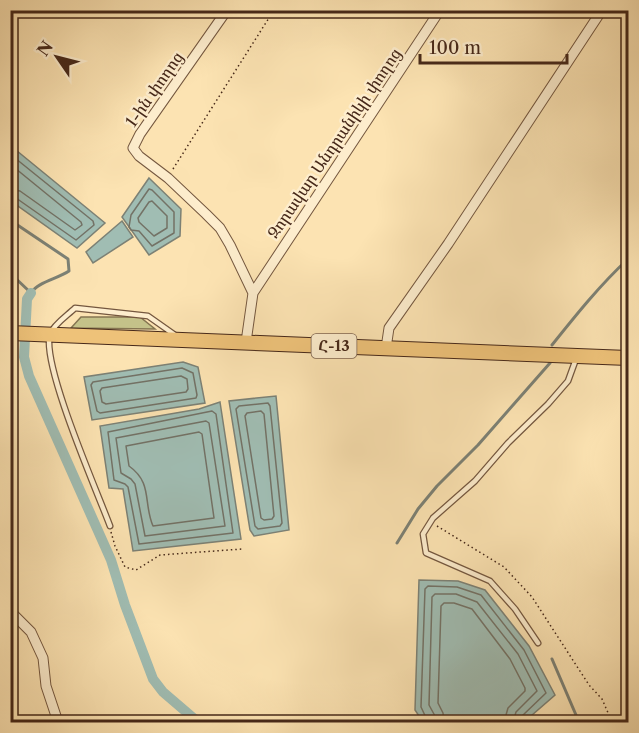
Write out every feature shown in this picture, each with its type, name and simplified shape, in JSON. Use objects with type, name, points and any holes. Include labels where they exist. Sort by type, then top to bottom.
[{"type":"main road","name":"Հ-13","points":[[10,333],[628,358]]},
{"type":"street","name":"1-ին փողոց","points":[[168,178],[139,156],[133,148],[140,134],[227,10]]},
{"type":"street","name":"Զորավար Անդրանիկի փողոց","points":[[253,293],[440,10]]},
{"type":"street","points":[[386,348],[389,328],[602,10]]},
{"type":"street","points":[[168,178],[220,228],[253,293],[246,342]]},
{"type":"street","points":[[10,611],[31,632],[44,658],[46,686],[58,723]]},
{"type":"lane","points":[[110,526],[66,411],[45,334],[75,308],[148,316],[182,340]]},
{"type":"lane","points":[[538,643],[515,609],[490,582],[426,553],[423,534],[430,521],[475,481],[568,381],[577,356]]},
{"type":"path","points":[[168,178],[274,10]]},
{"type":"path","points":[[430,521],[504,567],[532,597],[589,685],[603,699],[612,723]]},
{"type":"path","points":[[110,526],[115,546],[125,567],[136,570],[160,555],[242,549]]},
{"type":"shaded area","points":[[81,317],[140,317],[155,329],[71,328]]},
{"type":"water","points":[[11,146],[105,223],[77,248],[11,201]]},
{"type":"water","points":[[149,178],[181,209],[180,236],[149,255],[122,217]]},
{"type":"water","points":[[122,221],[133,237],[93,263],[86,252]]},
{"type":"water","points":[[183,362],[198,367],[205,403],[92,420],[84,377]]},
{"type":"water","points":[[276,396],[289,530],[254,536],[250,530],[229,401]]},
{"type":"water","points":[[220,402],[241,539],[133,551],[123,489],[109,488],[100,426],[199,409]]},
{"type":"water","points":[[419,580],[458,581],[485,590],[529,646],[555,695],[524,722],[423,722],[415,710]]},
{"type":"waterway","points":[[10,220],[68,259],[69,271],[38,286],[31,293],[10,273]]},
{"type":"waterway","points":[[552,345],[579,311],[628,259]]},
{"type":"waterway","points":[[31,293],[27,299],[24,357],[29,376],[111,560],[153,679],[163,692],[198,722]]},
{"type":"waterway","points":[[397,543],[418,509],[437,486],[478,445],[550,363]]},
{"type":"waterway","points":[[552,659],[579,722]]}]
